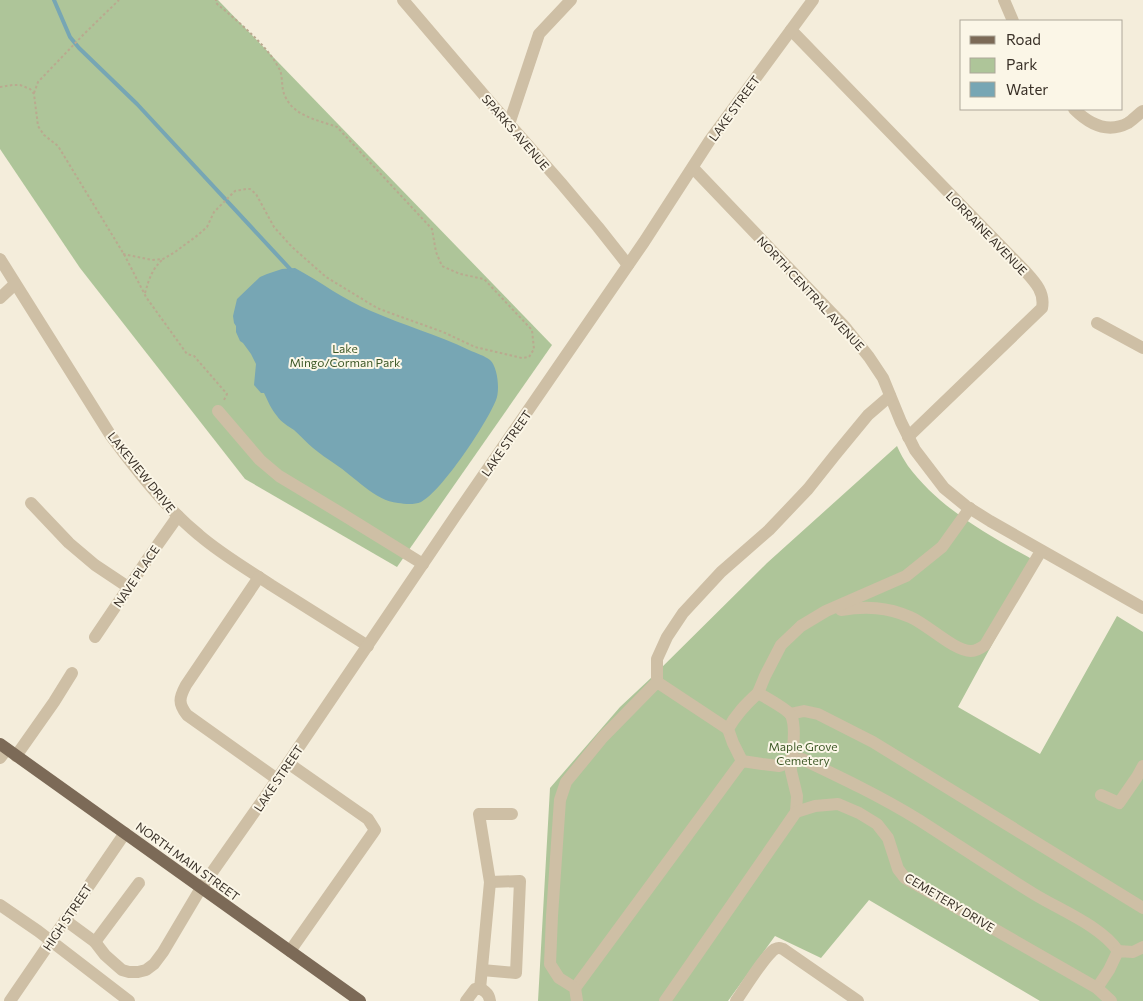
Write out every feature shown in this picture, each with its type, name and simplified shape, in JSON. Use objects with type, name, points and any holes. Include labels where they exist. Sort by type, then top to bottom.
[{"type":"main road","name":"NORTH MAIN STREET","points":[[6,752],[125,833],[360,1001]]},
{"type":"street","name":"SPARKS AVENUE","points":[[403,0],[561,183],[628,264]]},
{"type":"street","points":[[509,124],[539,34],[571,0]]},
{"type":"street","name":"LAKE STREET","points":[[65,920],[95,942],[104,955],[122,970],[138,972],[146,970],[154,964],[201,888],[368,646],[714,135],[813,0]]},
{"type":"street","points":[[1004,0],[1013,20]]},
{"type":"street","name":"LORRAINE AVENUE","points":[[790,30],[1026,272],[1039,288],[1043,298],[1042,308],[908,437]]},
{"type":"street","points":[[1075,110],[1092,123],[1110,128],[1128,123],[1143,110]]},
{"type":"street","name":"NORTH CENTRAL AVENUE","points":[[693,168],[845,327],[883,378],[914,450],[944,488],[990,521],[1143,606]]},
{"type":"street","name":"LAKEVIEW DRIVE","points":[[0,260],[111,436],[152,488],[178,516],[199,536],[259,577],[368,646]]},
{"type":"street","points":[[0,298],[15,284]]},
{"type":"street","points":[[1097,323],[1143,348]]},
{"type":"street","points":[[742,761],[576,995],[559,978],[550,964],[560,800],[566,782],[603,737],[657,682],[657,659],[667,637],[684,613],[721,572],[768,530],[808,489],[868,415],[890,396]]},
{"type":"street","points":[[218,411],[260,460],[279,476],[423,564]]},
{"type":"street","points":[[31,503],[69,543],[128,587]]},
{"type":"street","points":[[728,729],[744,705],[758,693],[781,645],[801,626],[826,612],[906,576],[942,547],[970,508]]},
{"type":"street","name":"NAVE PLACE","points":[[95,637],[178,516]]},
{"type":"street","points":[[826,612],[859,607],[885,608],[911,617],[960,648],[970,651],[978,650],[985,645],[1041,551]]},
{"type":"street","points":[[259,577],[186,685],[181,695],[181,706],[187,715],[276,779]]},
{"type":"street","points":[[6,752],[54,702],[72,673]]},
{"type":"street","points":[[657,682],[728,729],[742,761]]},
{"type":"street","points":[[665,1001],[796,812],[797,796],[791,771],[793,728],[790,714],[758,693]]},
{"type":"street","points":[[790,714],[804,711],[818,714],[873,742],[1143,908]]},
{"type":"street","points":[[742,761],[779,766],[802,758],[848,781],[919,820],[1034,894],[1095,929],[1113,943],[1118,951]]},
{"type":"street","points":[[288,763],[368,819],[375,830],[290,951]]},
{"type":"street","points":[[1100,795],[1119,803],[1143,766]]},
{"type":"street","points":[[797,796],[815,806]]},
{"type":"street","name":"CEMETERY DRIVE","points":[[796,812],[815,806],[838,804],[878,824],[888,838],[898,868],[905,878],[1097,988],[1111,1001]]},
{"type":"street","points":[[480,989],[490,882],[479,814],[512,814]]},
{"type":"street","name":"HIGH STREET","points":[[10,1001],[125,833]]},
{"type":"street","points":[[482,970],[516,973],[520,881],[490,882]]},
{"type":"street","points":[[95,942],[140,883]]},
{"type":"street","points":[[0,905],[128,1001]]},
{"type":"street","points":[[1118,951],[1133,952],[1143,947]]},
{"type":"street","points":[[736,1001],[768,956],[775,949],[780,948],[858,1001]]},
{"type":"street","points":[[1097,988],[1109,970],[1118,951]]},
{"type":"street","points":[[466,1001],[475,990],[480,989],[485,991],[490,1001]]},
{"type":"path","points":[[119,0],[38,82],[34,94],[38,126],[44,135],[58,146],[123,254],[144,293],[187,354],[194,356],[227,394],[218,411]]},
{"type":"path","points":[[144,293],[150,274],[155,266],[198,236],[207,227],[214,212],[234,192],[250,189],[256,194],[274,227],[300,254],[326,277],[377,308],[443,332],[475,347],[522,358],[529,357],[534,349],[532,330],[484,279],[460,274],[442,266],[436,252],[432,229],[336,127],[301,114],[292,106],[285,97],[280,70],[273,58],[257,40],[216,3],[216,0]]},
{"type":"path","points":[[0,87],[13,84],[20,85],[30,89],[34,94]]},
{"type":"path","points":[[123,254],[152,260],[163,259]]},
{"type":"green space","name":"Lake Mingo/Corman Park","points":[[0,0],[218,0],[552,345],[397,567],[245,479],[80,268],[0,149]]},
{"type":"green space","name":"Maple Grove Cemetery","points":[[897,446],[908,466],[935,496],[984,532],[1037,562],[958,707],[1040,754],[1117,616],[1143,632],[1143,1001],[1040,1001],[869,900],[821,958],[775,936],[728,1001],[538,1001],[550,788],[620,707],[767,563]]},
{"type":"water","points":[[295,268],[361,307],[486,357],[493,363],[498,379],[498,391],[491,411],[452,471],[421,502],[412,504],[398,503],[381,498],[373,493],[280,420],[264,393],[261,393],[254,385],[256,364],[251,354],[240,341],[234,323],[233,316],[237,299],[260,277],[282,269]]},
{"type":"waterway","points":[[54,0],[70,37],[79,48],[137,104],[291,270]]}]
